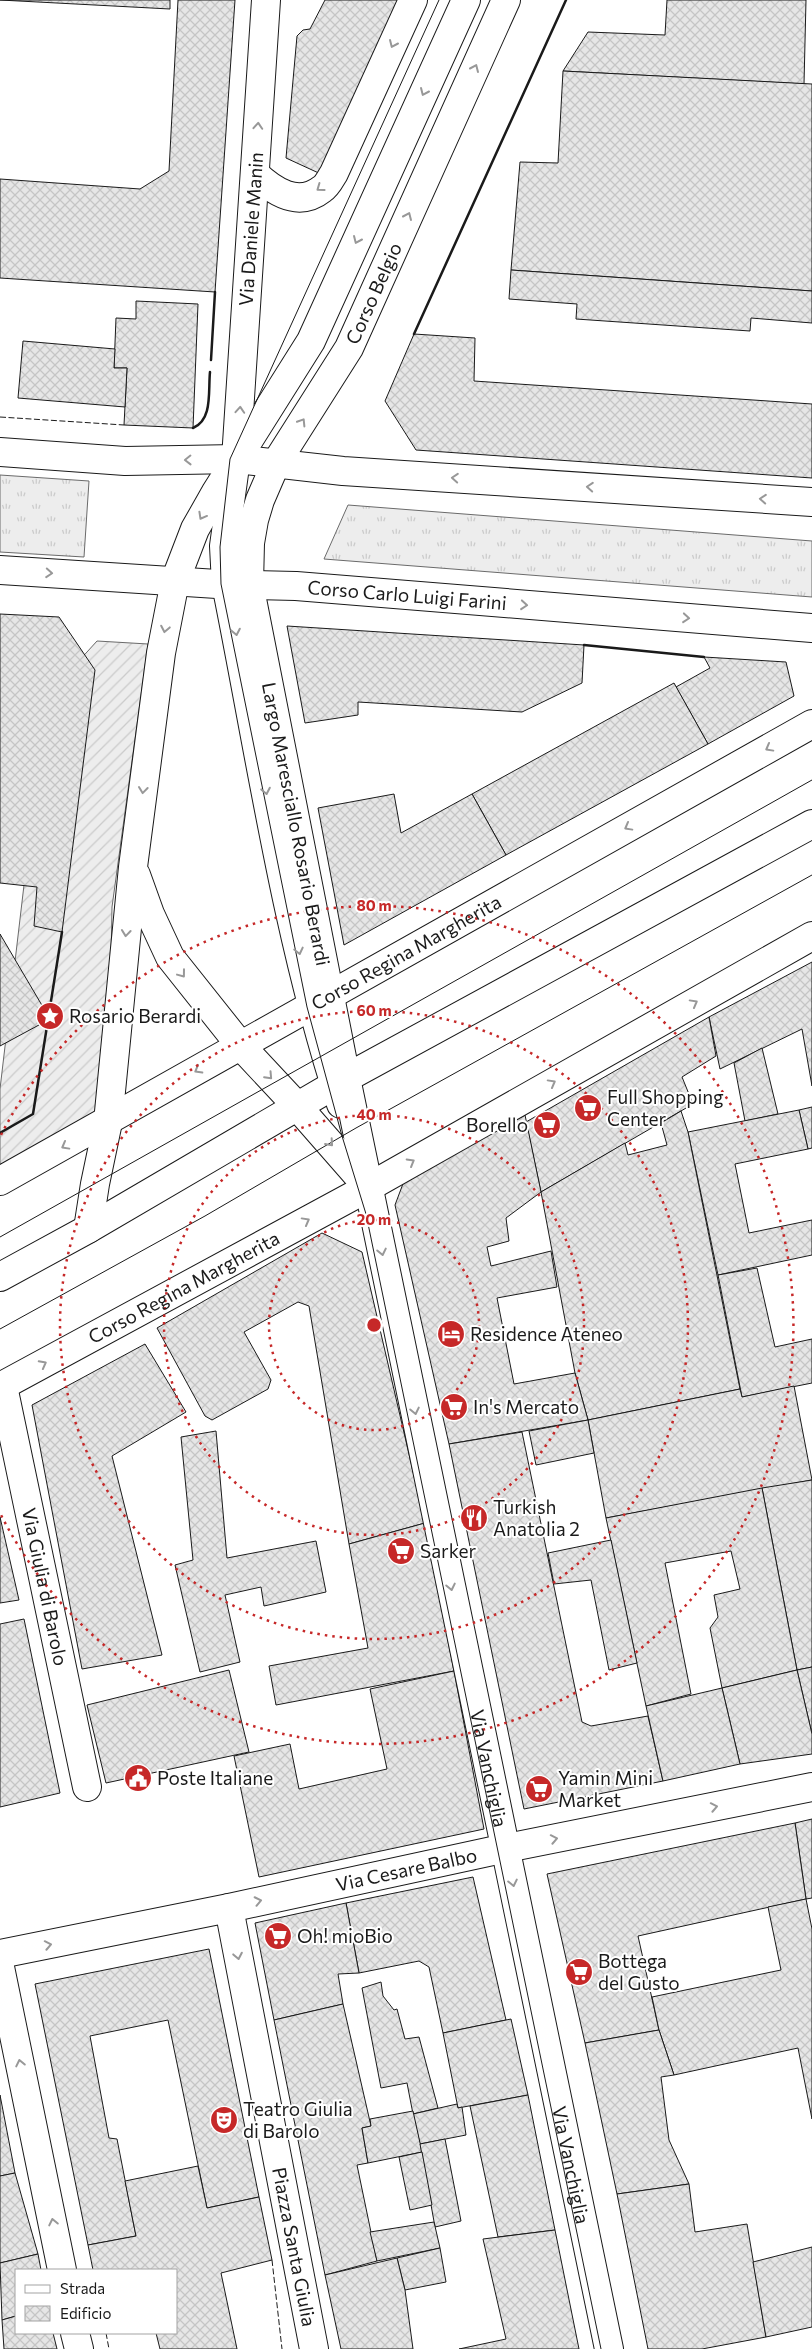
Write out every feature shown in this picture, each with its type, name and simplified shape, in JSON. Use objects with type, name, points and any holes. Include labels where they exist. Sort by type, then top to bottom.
[{"type":"street","name":"Via Daniele Manin","points":[[236,459],[266,0]]},
{"type":"street","points":[[255,174],[270,188],[287,197],[304,197],[322,190],[334,174],[413,0]]},
{"type":"street","name":"Corso Belgio","points":[[175,581],[195,529],[236,459],[311,341],[466,0]]},
{"type":"street","name":"Corso Belgio","points":[[237,584],[250,543],[260,500],[276,463],[349,348],[506,0]]},
{"type":"street","points":[[0,452],[125,461],[236,459],[334,470],[812,502]]},
{"type":"street","name":"Largo Maresciallo Rosario Berardi","points":[[236,459],[237,584],[321,999],[368,1187]]},
{"type":"street","name":"Corso Carlo Luigi Farini","points":[[0,570],[237,584],[812,628]]},
{"type":"street","points":[[88,1229],[108,1122],[133,867],[160,653],[175,581]]},
{"type":"street","name":"Corso Regina Margherita","points":[[0,1181],[108,1122],[321,999],[812,724]]},
{"type":"street","points":[[0,1277],[88,1229],[340,1081],[812,824]]},
{"type":"street","points":[[133,867],[150,914],[170,957],[240,1045],[368,1187]]},
{"type":"street","name":"Corso Regina Margherita","points":[[1,1387],[368,1187],[812,936]]},
{"type":"street","name":"Via Vanchiglia","points":[[368,1187],[609,2349]]},
{"type":"street","name":"Via Giulia di Barolo","points":[[1,1387],[87,1787]]},
{"type":"street","name":"Via Cesare Balbo","points":[[0,1954],[229,1908],[506,1848],[812,1787]]},
{"type":"street","name":"Piazza Santa Giulia","points":[[229,1908],[314,2349]]},
{"type":"street","points":[[0,1967],[62,2269]]},
{"type":"street","points":[[75,2334],[79,2349]]},
{"type":"green space","points":[[0,475],[89,481],[84,557],[0,552]]},
{"type":"green space","points":[[348,505],[812,541],[812,597],[324,559]]},
{"type":"green space","points":[[97,641],[148,644],[112,907],[108,1122],[0,1181],[0,1089],[24,885],[67,674]]},
{"type":"building","points":[[0,0],[170,0],[170,9]]},
{"type":"building","points":[[178,0],[235,0],[215,292],[0,278],[0,179],[140,189],[169,171]]},
{"type":"building","points":[[325,0],[403,0],[323,175],[286,158],[297,36],[303,30],[310,29]]},
{"type":"building","points":[[667,0],[806,0],[804,84],[563,71],[588,32],[665,35]]},
{"type":"building","points":[[563,71],[812,84],[812,291],[511,270],[520,162],[558,163]]},
{"type":"building","points":[[511,270],[812,291],[812,323],[751,318],[750,331],[576,319],[577,304],[509,299]]},
{"type":"building","points":[[136,301],[198,304],[193,428],[124,425],[127,368],[114,368],[116,318],[136,319]]},
{"type":"building","points":[[414,334],[475,338],[474,381],[812,404],[812,478],[416,450],[385,401]]},
{"type":"building","points":[[23,341],[115,349],[114,368],[127,368],[125,407],[18,398]]},
{"type":"building","points":[[0,614],[59,617],[95,670],[62,932],[34,926],[37,887],[0,883]]},
{"type":"building","points":[[287,626],[584,645],[582,683],[522,712],[358,702],[358,715],[305,723]]},
{"type":"building","points":[[704,657],[786,662],[794,696],[708,744],[676,687],[710,668]]},
{"type":"building","points":[[674,683],[708,744],[506,855],[472,794]]},
{"type":"building","points":[[394,794],[401,833],[472,794],[506,855],[344,945],[318,808]]},
{"type":"building","points":[[0,934],[50,1019],[0,1046]]},
{"type":"building","points":[[812,962],[812,1086],[802,1029],[720,1069],[709,1017]]},
{"type":"building","points":[[709,1017],[716,1056],[682,1077],[693,1104],[541,1192],[526,1122]]},
{"type":"building","points":[[762,1048],[778,1114],[745,1121],[734,1063]]},
{"type":"building","points":[[812,1107],[812,1148],[808,1149],[799,1110]]},
{"type":"building","points":[[799,1110],[808,1149],[735,1164],[749,1233],[812,1220],[812,1255],[718,1275],[688,1132]]},
{"type":"building","points":[[681,1111],[688,1132],[740,1389],[588,1420],[575,1373],[541,1192],[625,1143],[628,1155],[667,1145],[661,1123]]},
{"type":"building","points":[[525,1115],[541,1192],[506,1218],[509,1241],[487,1247],[491,1266],[551,1251],[557,1287],[497,1298],[514,1384],[575,1373],[588,1420],[449,1444],[395,1205],[404,1181]]},
{"type":"building","points":[[322,1233],[362,1252],[425,1523],[349,1544],[309,1306],[298,1302],[244,1332],[271,1380],[268,1389],[212,1420],[205,1416],[157,1328]]},
{"type":"building","points":[[757,1268],[775,1347],[812,1339],[812,1383],[742,1397],[718,1275]]},
{"type":"building","points":[[145,1344],[186,1412],[112,1456],[162,1655],[82,1669],[32,1405]]},
{"type":"building","points":[[794,1386],[812,1480],[606,1518],[588,1420],[740,1389],[742,1397]]},
{"type":"building","points":[[588,1420],[594,1453],[536,1465],[529,1431]]},
{"type":"building","points":[[216,1431],[227,1558],[316,1541],[326,1592],[264,1606],[261,1587],[225,1595],[240,1662],[200,1672],[175,1565],[193,1560],[181,1437]]},
{"type":"building","points":[[522,1432],[582,1722],[591,1726],[648,1716],[663,1781],[524,1809],[449,1444]]},
{"type":"building","points":[[812,1480],[812,1667],[797,1670],[762,1488]]},
{"type":"building","points":[[762,1488],[797,1670],[722,1688],[710,1628],[718,1617],[714,1595],[740,1589],[731,1551],[665,1563],[691,1694],[646,1706],[606,1518]]},
{"type":"building","points":[[0,1517],[19,1600],[0,1603]]},
{"type":"building","points":[[425,1523],[454,1671],[276,1705],[269,1666],[368,1648],[349,1544]]},
{"type":"building","points":[[611,1540],[637,1663],[609,1670],[591,1580],[554,1584],[548,1553]]},
{"type":"building","points":[[24,1619],[60,1793],[0,1807],[0,1624]]},
{"type":"building","points":[[812,1667],[812,1734],[797,1670]]},
{"type":"building","points":[[229,1670],[249,1752],[106,1783],[87,1705]]},
{"type":"building","points":[[797,1670],[812,1734],[812,1754],[740,1764],[722,1688]]},
{"type":"building","points":[[454,1671],[484,1829],[259,1877],[234,1756],[290,1744],[299,1789],[387,1769],[370,1689]]},
{"type":"building","points":[[722,1688],[740,1764],[663,1781],[646,1706]]},
{"type":"building","points":[[812,1819],[812,1898],[806,1899],[795,1823]]},
{"type":"building","points":[[795,1823],[806,1899],[638,1936],[659,2030],[585,2043],[547,1874]]},
{"type":"building","points":[[473,1877],[506,2020],[443,2033],[429,1967],[419,1961],[359,1973],[346,1903]]},
{"type":"building","points":[[806,1899],[812,1929],[812,2119],[798,2048],[674,2075],[659,2030],[652,1997],[781,1970],[768,1907]]},
{"type":"building","points":[[346,1903],[359,1973],[338,1974],[343,2004],[274,2020],[255,1923]]},
{"type":"building","points":[[209,1949],[259,2197],[207,2208],[168,2020],[90,2036],[109,2138],[117,2139],[136,2236],[88,2245],[35,1984]]},
{"type":"building","points":[[381,1982],[383,1996],[394,2010],[397,2009],[405,2039],[419,2037],[438,2108],[413,2114],[407,2083],[381,2088],[362,1988]]},
{"type":"building","points":[[343,2004],[371,2126],[362,2128],[368,2163],[357,2165],[377,2261],[325,2275],[274,2020]]},
{"type":"building","points":[[511,2019],[528,2095],[458,2108],[443,2033]]},
{"type":"building","points":[[659,2030],[674,2075],[661,2077],[669,2140],[689,2184],[617,2194],[585,2043]]},
{"type":"building","points":[[0,2095],[15,2173],[0,2176]]},
{"type":"building","points":[[528,2095],[555,2230],[498,2237],[470,2106]]},
{"type":"building","points":[[457,2104],[458,2108],[462,2107],[466,2135],[420,2144],[413,2114]]},
{"type":"building","points":[[413,2111],[422,2152],[368,2163],[362,2128],[371,2126],[370,2119]]},
{"type":"building","points":[[445,2139],[461,2221],[435,2227],[420,2144]]},
{"type":"building","points":[[422,2152],[432,2205],[410,2210],[399,2157]]},
{"type":"building","points":[[198,2166],[207,2208],[259,2197],[272,2260],[221,2273],[237,2349],[160,2349],[156,2334],[178,2334],[178,2269],[93,2269],[88,2245],[136,2236],[125,2181]]},
{"type":"building","points":[[15,2173],[38,2254],[0,2263],[0,2176]]},
{"type":"building","points":[[689,2184],[695,2232],[747,2224],[766,2337],[702,2349],[648,2349],[617,2194]]},
{"type":"building","points":[[434,2222],[440,2248],[377,2261],[370,2232]]},
{"type":"building","points":[[555,2230],[579,2349],[459,2349],[506,2339],[483,2239]]},
{"type":"building","points":[[812,2247],[812,2327],[766,2337],[753,2262]]},
{"type":"building","points":[[440,2248],[446,2282],[405,2290],[397,2258]]},
{"type":"building","points":[[38,2254],[41,2269],[15,2269],[15,2316],[2,2320],[0,2263]]},
{"type":"building","points":[[397,2258],[405,2290],[413,2349],[341,2349],[325,2275]]},
{"type":"building","points":[[15,2316],[15,2334],[53,2334],[57,2349],[4,2349],[2,2320]]},
{"type":"tram line","points":[[439,0],[230,459],[220,547],[221,584],[307,1007],[342,1136],[366,1214],[601,2349]]},
{"type":"tram line","points":[[0,1237],[812,780]]},
{"type":"tram line","points":[[0,1329],[205,1216],[356,1128],[812,875]]},
{"type":"fence","points":[[0,417],[124,425]]},
{"type":"fence","points":[[272,2260],[282,2349]]},
{"type":"fence","points":[[106,2334],[109,2349]]},
{"type":"wall","points":[[414,334],[566,0]]},
{"type":"wall","points":[[211,360],[215,292]]},
{"type":"wall","points":[[193,428],[204,419],[207,412],[210,372]]},
{"type":"wall","points":[[584,645],[704,657]]},
{"type":"wall","points":[[0,1133],[33,1114],[62,932]]},
{"type":"place","name":"Rosario Berardi","points":[[50,1016]]},
{"type":"place","name":"Full Shopping Center","points":[[588,1108]]},
{"type":"place","name":"Borello","points":[[547,1125]]},
{"type":"place","name":"Residence Ateneo","points":[[451,1334]]},
{"type":"place","name":"In's Mercato","points":[[454,1407]]},
{"type":"place","name":"Turkish Anatolia 2","points":[[474,1518]]},
{"type":"place","name":"Sarker","points":[[401,1551]]},
{"type":"place","name":"Poste Italiane","points":[[138,1778]]},
{"type":"place","name":"Yamin Mini Market","points":[[539,1789]]},
{"type":"place","name":"Oh! mioBio","points":[[278,1936]]},
{"type":"place","name":"Bottega del Gusto","points":[[579,1972]]},
{"type":"place","name":"Teatro Giulia di Barolo","points":[[224,2120]]}]
